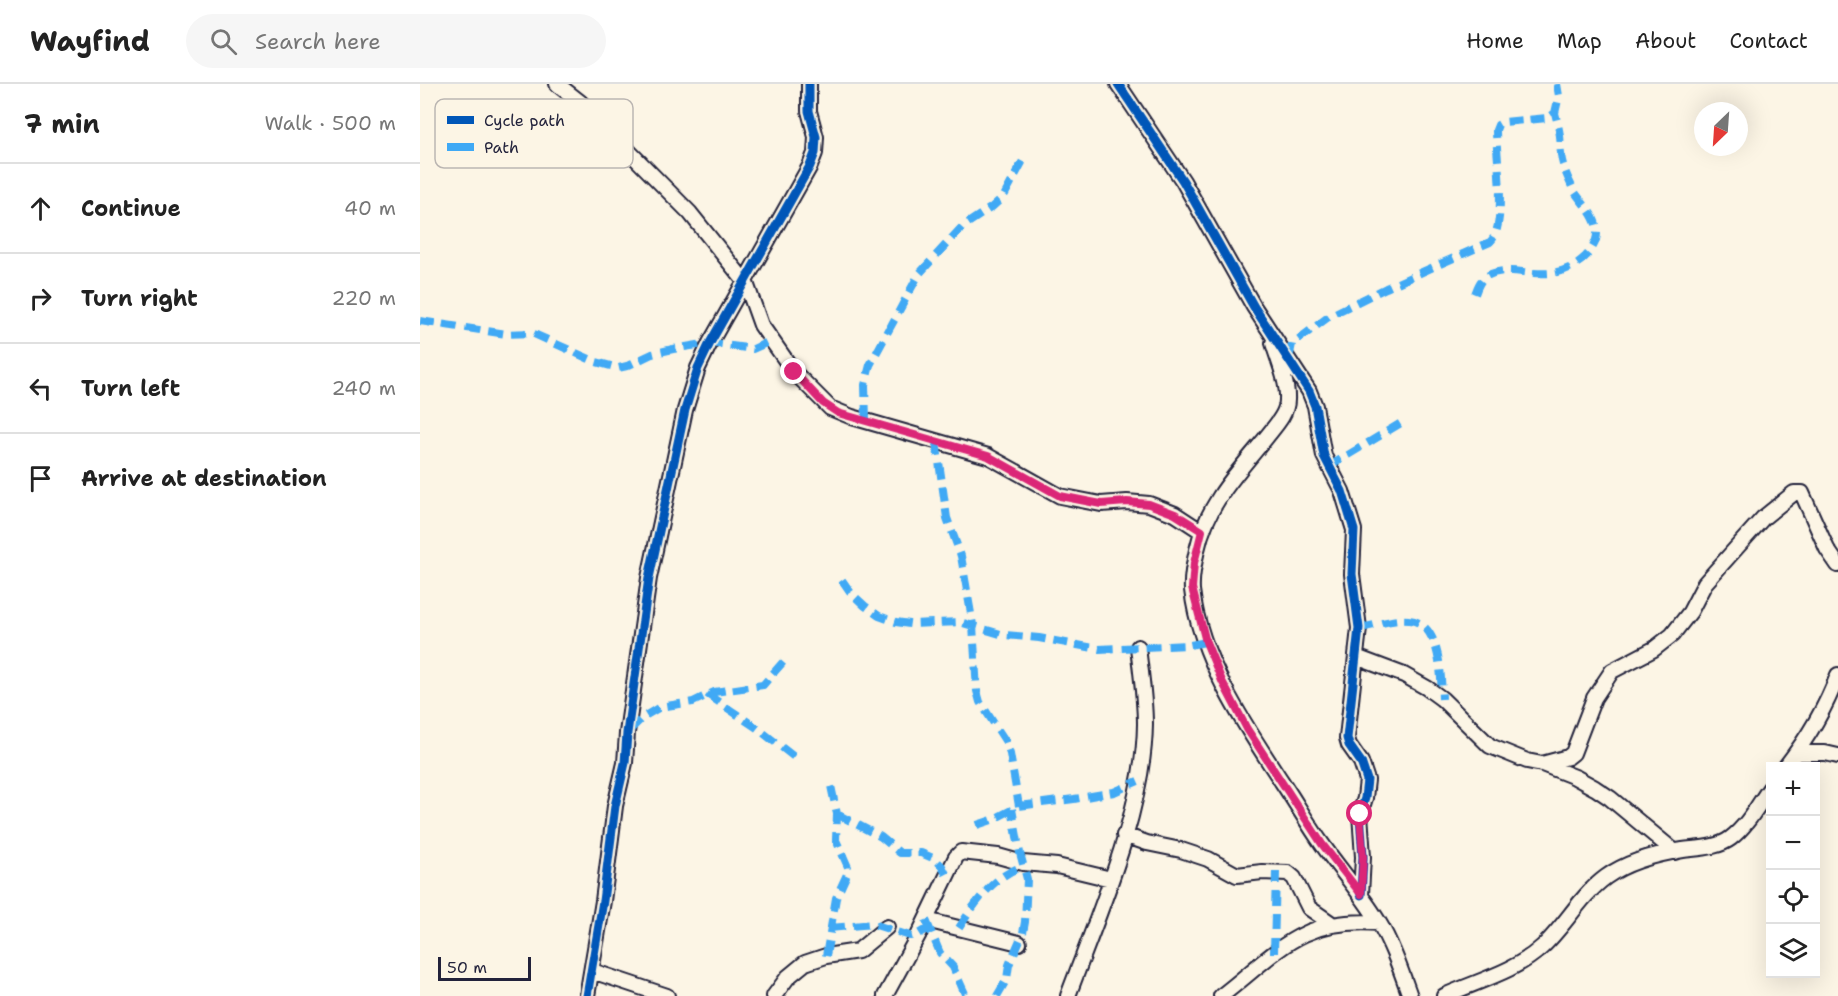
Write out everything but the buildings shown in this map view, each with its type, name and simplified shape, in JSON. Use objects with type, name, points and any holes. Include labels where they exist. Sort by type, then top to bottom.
[{"type":"street","points":[[557,84],[576,99]]},
{"type":"street","points":[[587,996],[615,806],[625,763],[627,733],[649,578],[683,421],[698,368],[710,343],[803,182],[815,153],[816,137],[809,111],[809,84]]},
{"type":"street","points":[[1118,84],[1183,181],[1254,307],[1309,391],[1315,406],[1324,456],[1342,491],[1351,517],[1354,530],[1352,574],[1359,628],[1347,738],[1361,762],[1367,780],[1360,814],[1363,857],[1361,894]]},
{"type":"street","points":[[633,155],[690,213],[746,283],[761,325],[794,372],[830,408],[852,417],[988,456],[1060,496],[1101,504],[1127,502],[1149,504],[1175,514],[1202,531]]},
{"type":"street","points":[[1270,332],[1287,392],[1286,408],[1280,420],[1230,479],[1214,504],[1202,531],[1194,563],[1192,588],[1206,642],[1222,681],[1247,729],[1322,844],[1361,894],[1379,923],[1394,953],[1410,996]]},
{"type":"street","points":[[1542,764],[1562,759],[1573,753],[1594,698],[1611,671],[1654,649],[1672,635],[1690,612],[1705,583],[1763,518],[1794,492],[1802,494],[1827,549],[1838,565]]},
{"type":"street","points":[[1068,996],[1111,879],[1134,800],[1143,748],[1143,696],[1138,647]]},
{"type":"street","points":[[1356,657],[1404,675],[1427,688],[1442,699],[1490,746],[1575,777],[1610,798],[1676,852]]},
{"type":"street","points":[[1789,762],[1830,696],[1838,675]]},
{"type":"street","points":[[1797,753],[1825,753],[1838,756]]},
{"type":"street","points":[[1444,996],[1505,970],[1540,949],[1570,913],[1607,877],[1639,860],[1713,846],[1730,839],[1744,825],[1766,794]]},
{"type":"street","points":[[1124,835],[1208,859],[1237,875],[1262,872],[1288,873],[1294,878],[1309,908],[1332,924]]},
{"type":"street","points":[[885,996],[926,920],[956,857],[961,852],[998,856],[1023,863],[1057,866],[1111,879]]},
{"type":"street","points":[[926,920],[1019,943]]},
{"type":"street","points":[[1221,996],[1298,936],[1312,929],[1332,924],[1379,923]]},
{"type":"street","points":[[774,996],[788,977],[805,963],[814,959],[858,951],[887,927]]},
{"type":"street","points":[[592,971],[667,996]]},
{"type":"marked path","points":[[1289,359],[1292,344],[1331,315],[1490,242],[1499,221],[1500,189],[1496,130],[1498,125],[1503,122],[1548,118],[1555,113],[1559,96],[1557,84]]},
{"type":"marked path","points":[[1475,294],[1482,280],[1495,273],[1506,271],[1558,272],[1571,267],[1585,257],[1595,243],[1597,236],[1595,221],[1573,189],[1564,167],[1555,113]]},
{"type":"marked path","points":[[866,420],[865,385],[870,365],[919,274],[962,227],[1004,196],[1025,157]]},
{"type":"marked path","points":[[420,321],[506,334],[532,333],[596,362],[618,368],[652,354],[673,349],[710,343],[753,349],[772,340]]},
{"type":"marked path","points":[[1328,467],[1406,420]]},
{"type":"marked path","points":[[936,441],[947,518],[961,556],[973,625],[977,691],[980,702],[1006,742],[1019,806]]},
{"type":"marked path","points":[[842,580],[851,593],[865,606],[879,616],[896,622],[910,624],[960,622],[1004,635],[1039,638],[1099,649],[1190,645],[1206,642]]},
{"type":"marked path","points":[[1359,628],[1397,620],[1420,623],[1428,630],[1437,652],[1442,699]]},
{"type":"marked path","points":[[629,731],[643,717],[660,707],[693,702],[714,692],[763,685],[784,661]]},
{"type":"marked path","points":[[707,694],[794,757]]},
{"type":"marked path","points":[[977,825],[1019,806],[1114,792],[1138,781]]},
{"type":"marked path","points":[[826,956],[836,898],[848,872],[836,840],[837,814],[831,786]]},
{"type":"marked path","points":[[997,996],[1007,979],[1009,965],[1023,933],[1025,922],[1027,879],[1012,809]]},
{"type":"marked path","points":[[837,814],[881,837],[900,853],[921,853],[935,859],[947,876]]},
{"type":"marked path","points":[[959,928],[994,883],[1013,870],[1024,866]]},
{"type":"marked path","points":[[1274,953],[1276,871]]},
{"type":"marked path","points":[[926,920],[940,953],[953,967],[966,996]]},
{"type":"marked path","points":[[830,928],[873,924],[910,936],[919,934],[937,923]]},
{"type":"cycle path","points":[[587,996],[603,901],[615,806],[625,763],[627,733],[649,578],[685,410],[698,368],[710,343],[810,166],[815,153],[816,137],[809,111],[809,84]]},
{"type":"cycle path","points":[[1118,84],[1183,181],[1254,307],[1309,391],[1315,406],[1324,456],[1342,491],[1354,530],[1352,574],[1359,628],[1347,738],[1361,762],[1367,780],[1360,814],[1363,857],[1361,895]]},
{"type":"route","points":[[794,372],[823,403],[838,413],[988,456],[1060,496],[1101,504],[1127,502],[1149,504],[1175,514],[1202,531],[1194,563],[1192,588],[1206,642],[1222,681],[1247,729],[1322,844],[1361,894],[1363,857],[1360,814]]}]
